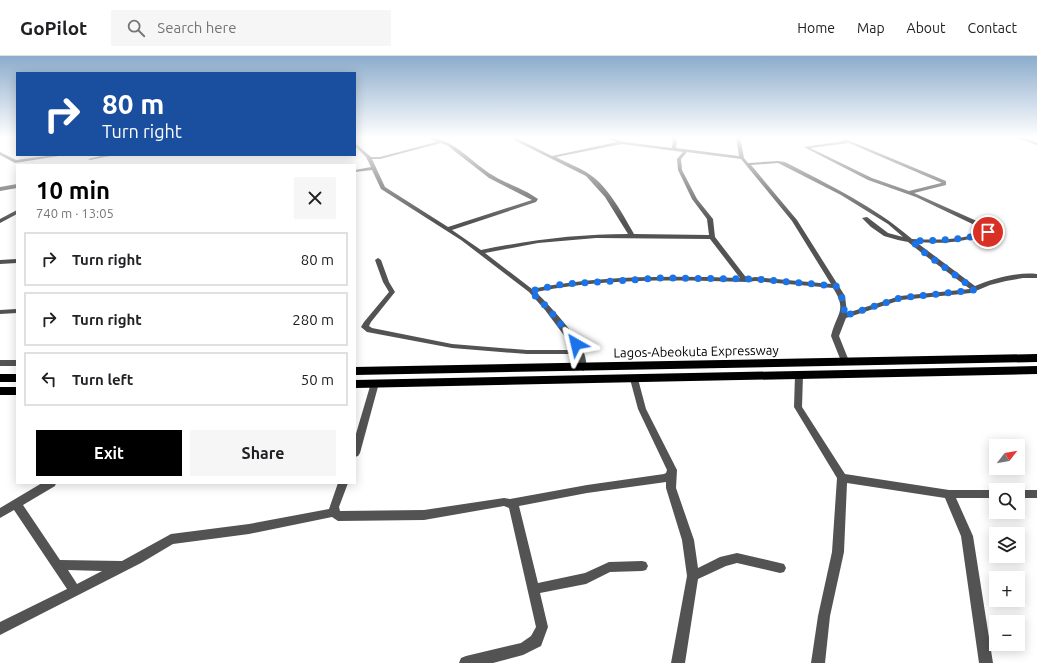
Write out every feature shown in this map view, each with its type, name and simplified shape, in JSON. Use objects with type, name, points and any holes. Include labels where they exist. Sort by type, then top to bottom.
[{"type":"highway","name":"Lagos-Abeokuta Expressway","points":[[356,371],[583,368],[845,361],[1037,358]]},
{"type":"highway","name":"Lagos-Abeokuta Expressway","points":[[356,384],[1037,370]]},
{"type":"highway","points":[[0,378],[16,378]]},
{"type":"highway","points":[[0,391],[16,391]]},
{"type":"street","points":[[448,229],[534,201],[535,199],[491,177],[476,165]]},
{"type":"street","points":[[568,165],[588,175],[597,182],[619,212],[632,236]]},
{"type":"street","points":[[680,165],[680,170],[695,199],[710,219],[712,237],[739,273],[749,280]]},
{"type":"street","points":[[749,165],[794,220],[842,296],[845,306],[844,316],[835,336],[845,361]]},
{"type":"street","points":[[788,165],[843,194],[890,223],[925,253],[974,289]]},
{"type":"street","points":[[843,165],[989,229],[988,232],[976,236],[957,239],[912,241],[901,240],[883,233],[865,218]]},
{"type":"street","points":[[904,165],[944,182],[944,184],[907,193]]},
{"type":"street","points":[[356,171],[374,168],[383,188],[448,229],[481,252],[530,291],[564,328],[580,352],[583,368]]},
{"type":"street","points":[[0,190],[16,186]]},
{"type":"street","points":[[0,221],[16,213]]},
{"type":"street","points":[[481,252],[518,243],[602,236],[712,237]]},
{"type":"street","points":[[378,260],[386,282],[392,292],[387,300],[367,321],[364,327],[370,330],[452,346],[527,352],[580,352]]},
{"type":"street","points":[[0,262],[16,261]]},
{"type":"street","points":[[844,316],[900,298],[971,291],[994,282],[1031,274],[1037,276]]},
{"type":"street","points":[[530,291],[563,284],[662,278],[755,279],[836,286]]},
{"type":"street","points":[[0,312],[16,311]]},
{"type":"street","points":[[0,363],[16,363]]},
{"type":"street","points":[[799,375],[798,407],[842,478],[838,552],[824,616],[818,663]]},
{"type":"street","points":[[634,379],[642,409],[672,470],[671,488],[688,540],[693,576],[678,663]]},
{"type":"street","points":[[356,450],[375,383]]},
{"type":"street","points":[[334,512],[338,516],[424,515],[666,478],[671,475]]},
{"type":"street","points":[[842,478],[949,494],[989,494]]},
{"type":"street","points":[[0,513],[49,484]]},
{"type":"street","points":[[334,512],[334,507],[343,484]]},
{"type":"street","points":[[949,494],[967,536],[986,663]]},
{"type":"street","points":[[1025,494],[1037,494]]},
{"type":"street","points":[[466,663],[522,649],[536,641],[542,627],[518,521],[514,506],[510,503]]},
{"type":"street","points":[[16,504],[75,591]]},
{"type":"street","points":[[0,629],[124,566],[171,539],[249,529],[334,512]]},
{"type":"street","points":[[693,576],[724,561],[737,558],[780,568]]},
{"type":"street","points":[[58,565],[124,566]]},
{"type":"street","points":[[534,589],[586,578],[609,567],[642,566]]},
{"type":"route","points":[[576,344],[548,308],[530,291],[563,284],[632,279],[755,279],[836,286],[842,296],[845,306],[844,316],[900,298],[974,290],[916,246],[912,241],[957,239],[976,236],[988,232]]}]
